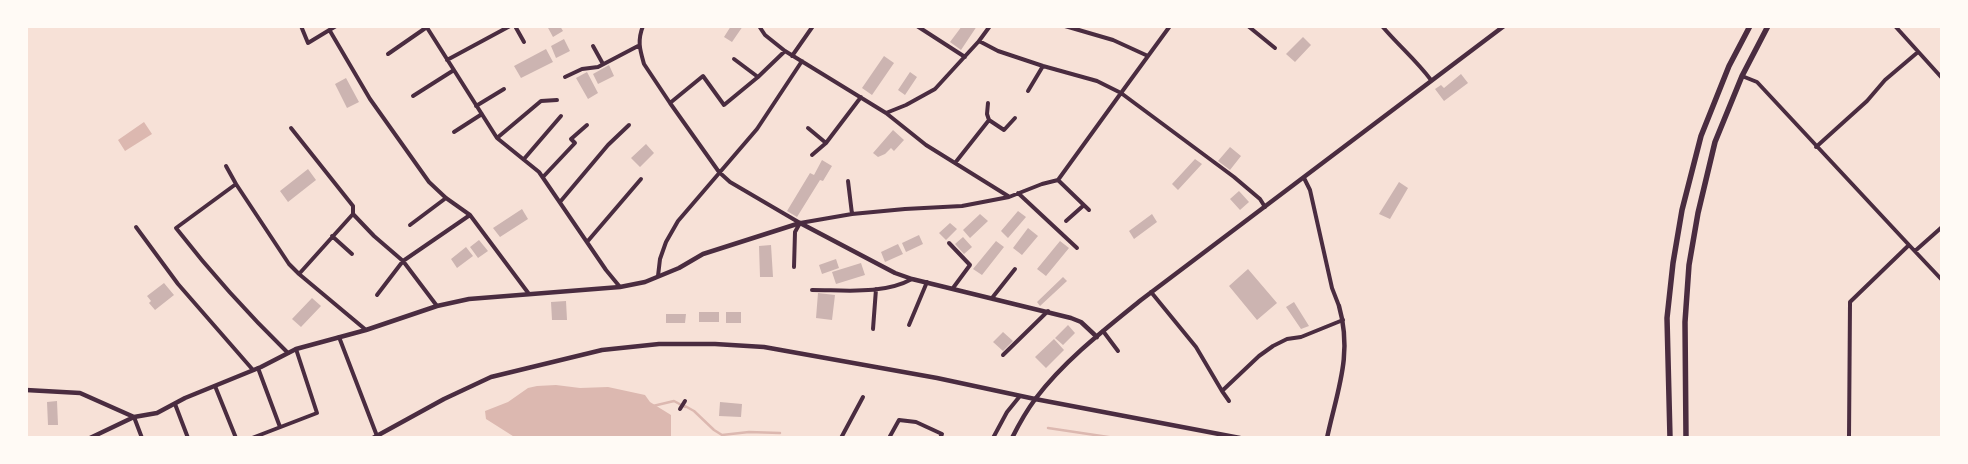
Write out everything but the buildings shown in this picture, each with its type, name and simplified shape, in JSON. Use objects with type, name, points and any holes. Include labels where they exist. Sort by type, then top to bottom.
[{"type":"highway","points":[[1670,438],[1667,318],[1673,263],[1682,210],[1701,136],[1729,66],[1750,26]]},
{"type":"highway","points":[[1686,438],[1685,322],[1689,266],[1698,213],[1715,142],[1742,76],[1768,26]]},
{"type":"street","points":[[300,26],[308,43],[336,26]]},
{"type":"street","points":[[447,60],[510,26]]},
{"type":"street","points":[[515,26],[524,42]]},
{"type":"street","points":[[643,26],[638,46],[644,64],[719,172],[730,182],[800,223],[895,273],[912,279],[1048,311],[1081,322],[1097,337]]},
{"type":"street","points":[[759,26],[765,35],[785,52],[886,113],[926,146],[1008,197]]},
{"type":"street","points":[[792,56],[814,26]]},
{"type":"street","points":[[917,26],[965,57]]},
{"type":"street","points":[[886,113],[906,105],[935,89],[979,42],[990,26]]},
{"type":"street","points":[[1065,26],[1113,40],[1148,56]]},
{"type":"street","points":[[90,438],[96,437],[134,417],[157,413],[288,353],[366,330],[437,306],[469,299],[620,287],[646,282],[679,268],[703,254],[800,223],[852,214],[962,206],[1008,197],[1058,180],[1170,26]]},
{"type":"street","points":[[1248,26],[1275,48]]},
{"type":"street","points":[[1382,26],[1431,80]]},
{"type":"street","points":[[1012,438],[1035,399],[1053,378],[1103,331],[1504,26]]},
{"type":"street","points":[[1895,26],[1942,78]]},
{"type":"street","points":[[388,54],[426,27],[497,138],[543,177],[620,287]]},
{"type":"street","points":[[330,31],[370,98],[429,182],[446,198],[470,215],[529,294]]},
{"type":"street","points":[[979,42],[998,51],[1043,66],[1097,81],[1121,93],[1234,177],[1260,199],[1265,207]]},
{"type":"street","points":[[593,46],[603,64]]},
{"type":"street","points":[[565,77],[582,70],[598,67],[638,46]]},
{"type":"street","points":[[670,103],[702,76],[724,105],[785,52]]},
{"type":"street","points":[[1816,147],[1867,101],[1885,80],[1918,52]]},
{"type":"street","points":[[734,59],[758,77]]},
{"type":"street","points":[[658,276],[660,259],[666,242],[678,221],[757,130],[802,61]]},
{"type":"street","points":[[1028,92],[1043,66]]},
{"type":"street","points":[[413,96],[454,70]]},
{"type":"street","points":[[1742,76],[1757,82],[1942,280]]},
{"type":"street","points":[[476,106],[504,89]]},
{"type":"street","points":[[812,155],[826,144],[861,97]]},
{"type":"street","points":[[497,138],[541,101],[557,100]]},
{"type":"street","points":[[988,103],[987,114],[990,120],[1004,130],[1014,118]]},
{"type":"street","points":[[454,132],[482,114]]},
{"type":"street","points":[[524,160],[561,116]]},
{"type":"street","points":[[955,163],[990,120]]},
{"type":"street","points":[[543,177],[575,143],[571,139],[587,125]]},
{"type":"street","points":[[560,202],[608,145],[629,125]]},
{"type":"street","points":[[292,128],[353,206],[353,214],[299,274]]},
{"type":"street","points":[[808,128],[826,144]]},
{"type":"street","points":[[226,166],[264,228],[289,264],[366,330]]},
{"type":"street","points":[[1304,178],[1310,190],[1332,288],[1343,320],[1345,343],[1344,367],[1327,438]]},
{"type":"street","points":[[587,242],[641,180]]},
{"type":"street","points":[[1058,180],[1089,210]]},
{"type":"street","points":[[848,181],[852,214]]},
{"type":"street","points":[[236,184],[176,228],[205,265],[245,310],[288,353]]},
{"type":"street","points":[[1018,193],[1076,248]]},
{"type":"street","points":[[410,226],[446,198]]},
{"type":"street","points":[[1066,221],[1084,205]]},
{"type":"street","points":[[353,214],[374,236],[403,261],[437,306]]},
{"type":"street","points":[[377,295],[403,261],[470,215]]},
{"type":"street","points":[[794,267],[794,232],[800,223]]},
{"type":"street","points":[[136,227],[178,284],[255,369],[280,427]]},
{"type":"street","points":[[1915,251],[1942,227]]},
{"type":"street","points":[[332,236],[352,254]]},
{"type":"street","points":[[949,243],[970,265],[953,288]]},
{"type":"street","points":[[1849,438],[1850,302],[1909,245]]},
{"type":"street","points":[[992,298],[1015,269]]},
{"type":"street","points":[[812,290],[865,291],[900,285],[912,279]]},
{"type":"street","points":[[909,325],[928,282]]},
{"type":"street","points":[[873,329],[876,289]]},
{"type":"street","points":[[1152,292],[1196,347],[1228,401]]},
{"type":"street","points":[[1002,355],[1048,311]]},
{"type":"street","points":[[1222,391],[1259,356],[1280,342],[1286,339],[1301,337],[1343,320]]},
{"type":"street","points":[[1103,331],[1118,351]]},
{"type":"street","points":[[339,337],[375,437],[444,399],[491,378],[602,350],[659,344],[715,344],[764,347],[937,378],[1035,399],[1240,438]]},
{"type":"street","points":[[252,438],[316,413],[296,350]]},
{"type":"street","points":[[215,386],[236,438]]},
{"type":"street","points":[[26,390],[80,393],[134,417],[142,438]]},
{"type":"street","points":[[994,438],[1007,412],[1020,396]]},
{"type":"street","points":[[841,438],[862,397]]},
{"type":"street","points":[[680,409],[685,401]]},
{"type":"street","points":[[175,404],[188,438]]},
{"type":"street","points":[[889,438],[899,420],[916,422],[942,434],[940,438]]},
{"type":"shaded area","points":[[144,122],[152,134],[125,151],[118,140]]},
{"type":"shaded area","points":[[556,385],[580,388],[608,387],[645,395],[650,402],[671,415],[671,438],[516,438],[486,419],[485,411],[508,402],[528,388]]},
{"type":"waterway","points":[[653,406],[674,401],[685,407]]},
{"type":"waterway","points":[[685,406],[694,411],[722,435],[749,432],[780,433]]},
{"type":"waterway","points":[[1048,428],[1115,438]]}]
